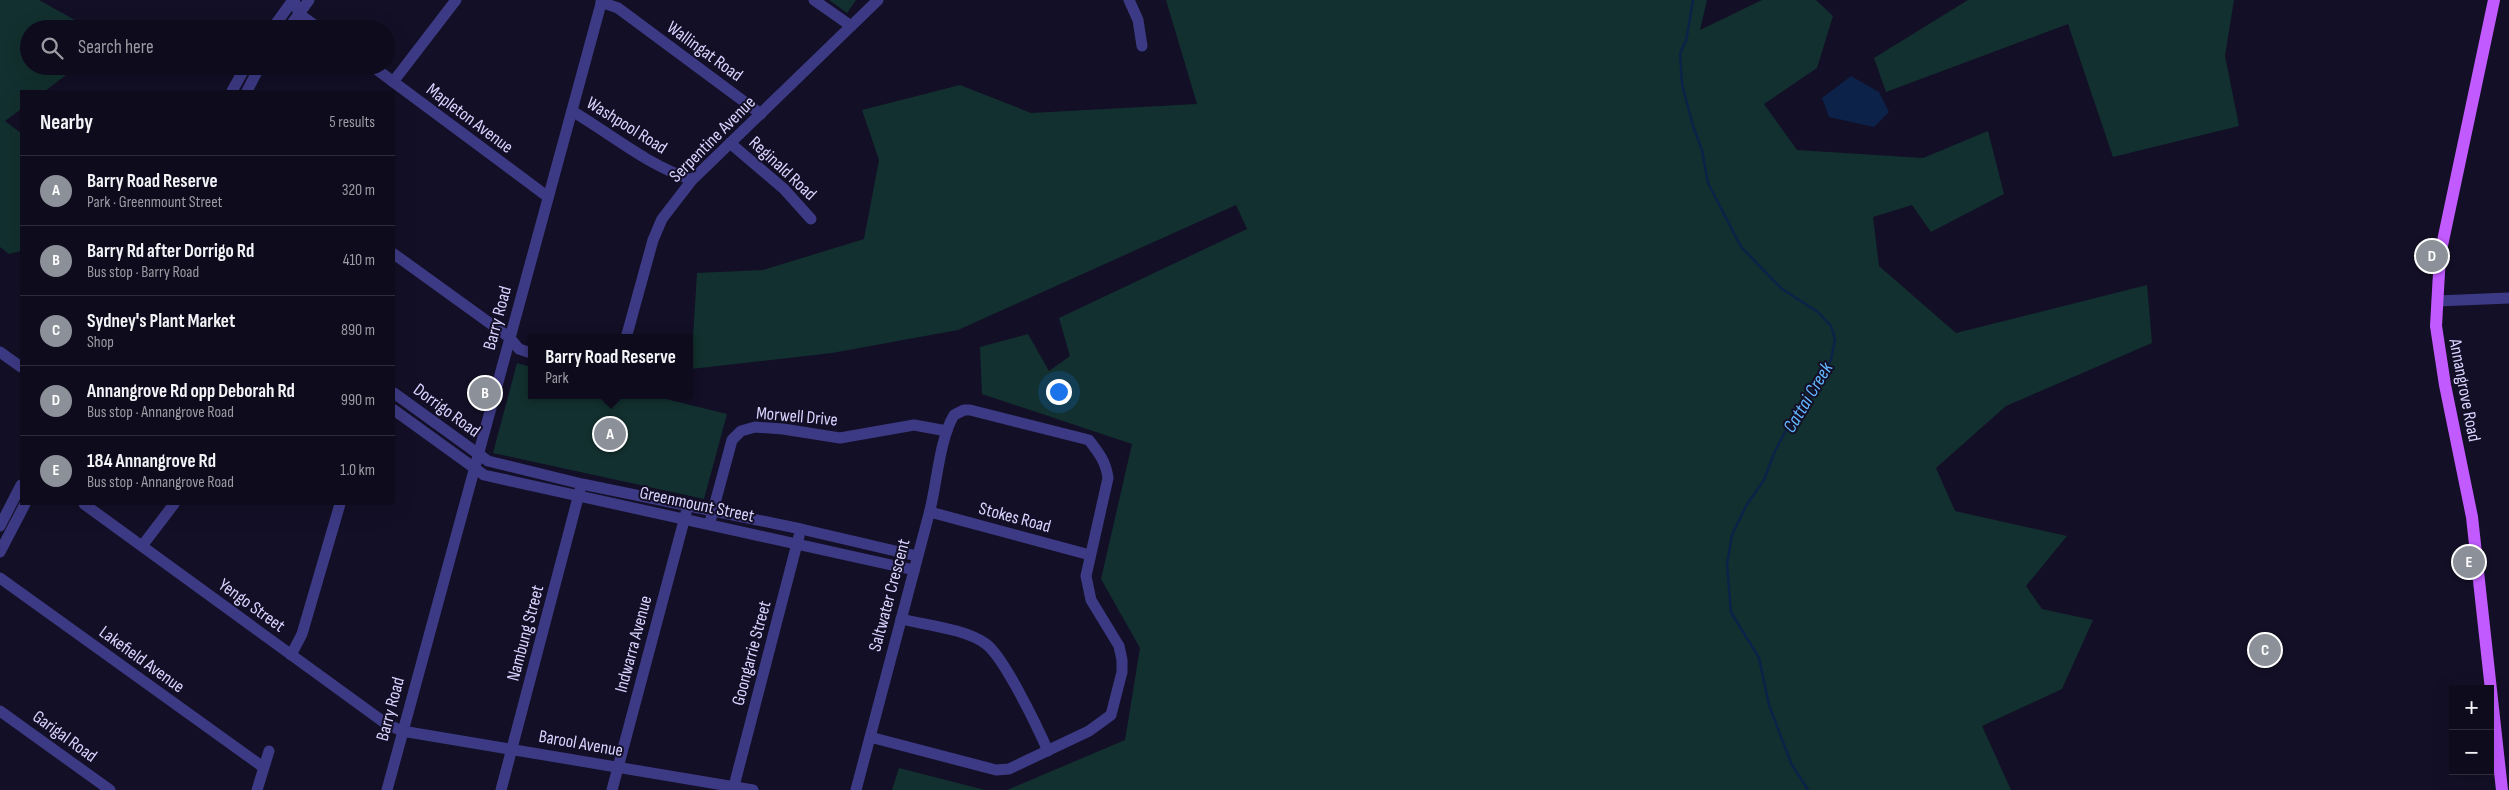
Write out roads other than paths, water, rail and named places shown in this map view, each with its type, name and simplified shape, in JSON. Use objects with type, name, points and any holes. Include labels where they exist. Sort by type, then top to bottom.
[{"type":"main road","name":"Annangrove Road","points":[[2494,0],[2448,213],[2440,256],[2436,301],[2439,351],[2472,517],[2502,790]]},
{"type":"street","points":[[294,0],[299,14],[307,20]]},
{"type":"street","points":[[279,20],[294,0]]},
{"type":"street","points":[[295,20],[309,0]]},
{"type":"street","points":[[393,82],[456,0]]},
{"type":"street","points":[[814,0],[851,26]]},
{"type":"street","name":"Serpentine Avenue","points":[[627,334],[653,240],[662,219],[692,180],[878,0]]},
{"type":"street","points":[[1129,0],[1138,20],[1142,46]]},
{"type":"street","name":"Barry Road","points":[[387,790],[602,1]]},
{"type":"street","name":"Wallingat Road","points":[[602,1],[618,8],[761,114]]},
{"type":"street","points":[[233,90],[241,75]]},
{"type":"street","points":[[248,90],[255,75]]},
{"type":"street","name":"Mapleton Avenue","points":[[384,75],[548,197]]},
{"type":"street","name":"Washpool Road","points":[[572,111],[630,151],[672,173],[692,180]]},
{"type":"street","name":"Reginald Road","points":[[730,142],[784,189],[812,219]]},
{"type":"street","points":[[395,255],[510,337],[518,350],[528,352]]},
{"type":"street","points":[[2436,301],[2509,298]]},
{"type":"street","points":[[0,352],[20,366]]},
{"type":"street","name":"Dorrigo Road","points":[[395,394],[479,455]]},
{"type":"street","name":"Saltwater Crescent","points":[[856,790],[930,512],[947,431],[954,415],[958,412],[970,410],[1090,440],[1102,455],[1107,466],[1108,478],[1090,555]]},
{"type":"street","name":"Dorrigo Road","points":[[395,411],[475,468]]},
{"type":"street","name":"Morwell Drive","points":[[709,524],[732,440],[741,431],[750,427],[784,429],[840,438],[914,425],[947,431]]},
{"type":"street","name":"Greenmount Street","points":[[479,455],[488,461],[582,484],[801,529],[917,556]]},
{"type":"street","name":"Greenmount Street","points":[[475,468],[484,475],[578,497],[797,542],[914,570]]},
{"type":"street","name":"Nambung Street","points":[[501,790],[582,484]]},
{"type":"street","points":[[0,526],[20,487]]},
{"type":"street","points":[[0,552],[24,505]]},
{"type":"street","name":"Yengo Street","points":[[85,505],[385,723],[402,731]]},
{"type":"street","points":[[142,546],[173,505]]},
{"type":"street","points":[[291,655],[302,634],[340,505]]},
{"type":"street","name":"Indwarra Avenue","points":[[612,790],[688,506]]},
{"type":"street","name":"Stokes Road","points":[[930,512],[1090,555]]},
{"type":"street","name":"Goongarrie Street","points":[[734,786],[801,529]]},
{"type":"street","points":[[870,737],[996,770],[1009,769],[1101,725],[1111,715],[1122,672],[1122,660],[1119,646],[1087,590],[1086,576],[1090,555]]},
{"type":"street","name":"Lakefield Avenue","points":[[0,578],[263,767]]},
{"type":"street","points":[[901,619],[972,636],[987,644],[1000,660],[1048,751]]},
{"type":"street","name":"Garigal Road","points":[[0,711],[110,790]]},
{"type":"street","name":"Barool Avenue","points":[[402,731],[753,790]]},
{"type":"street","points":[[257,790],[269,751]]},
{"type":"water","points":[[1851,76],[1879,92],[1889,112],[1874,127],[1829,117],[1822,98]]},
{"type":"waterway","name":"Cattai Creek","points":[[1693,0],[1686,41],[1680,53],[1682,84],[1693,126],[1702,150],[1708,183],[1741,247],[1782,289],[1818,312],[1831,326],[1835,339],[1831,360],[1805,408],[1785,432],[1775,451],[1764,480],[1746,506],[1732,535],[1727,565],[1731,612],[1759,658],[1769,705],[1791,763],[1808,790]]},
{"type":"place","name":"Annangrove Rd opp Deborah Rd","points":[[2432,256]]},
{"type":"place","name":"Barry Rd after Dorrigo Rd","points":[[485,393]]},
{"type":"place","name":"Barry Road Reserve","points":[[610,434]]},
{"type":"place","name":"184 Annangrove Rd","points":[[2469,562]]},
{"type":"place","name":"Sydney's Plant Market","points":[[2265,650]]}]
